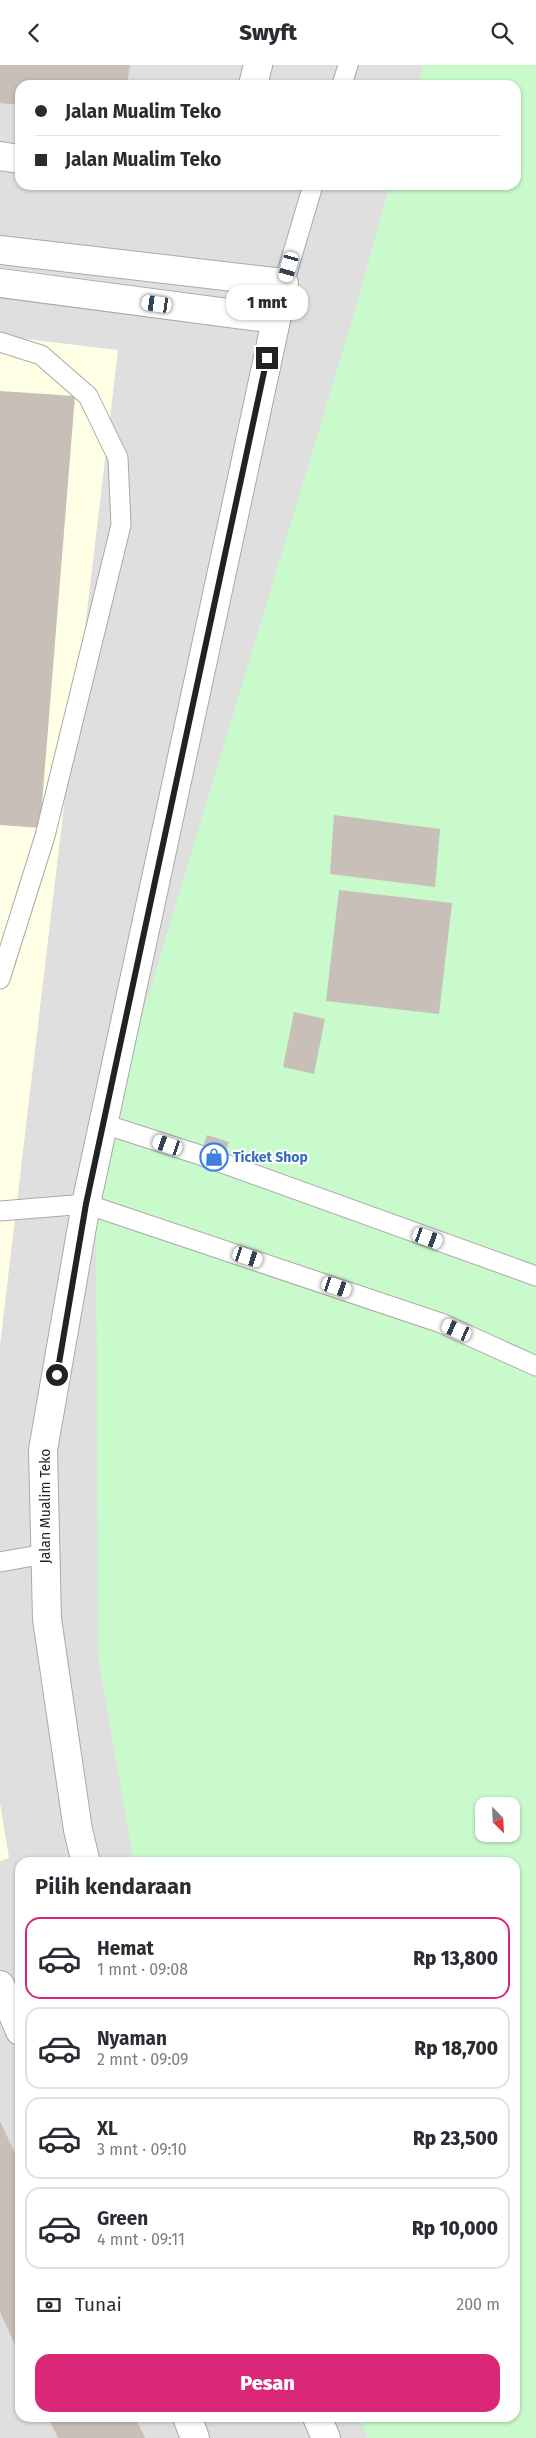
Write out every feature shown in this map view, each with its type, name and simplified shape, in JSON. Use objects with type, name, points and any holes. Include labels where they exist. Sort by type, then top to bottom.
[{"type":"street","points":[[254,80],[258,65]]},
{"type":"street","points":[[0,156],[15,158]]},
{"type":"street","points":[[0,250],[284,283]]},
{"type":"street","points":[[0,283],[275,319]]},
{"type":"street","name":"Jalan Mualim Teko","points":[[85,1857],[78,1829],[47,1619],[43,1450],[86,1204],[284,283]]},
{"type":"street","points":[[0,1985],[15,2020]]},
{"type":"street","points":[[189,2422],[195,2438]]},
{"type":"street","points":[[319,2422],[326,2438]]},
{"type":"lane","points":[[344,80],[348,65]]},
{"type":"lane","name":"Jalan Mualim Teko","points":[[284,283],[312,190]]},
{"type":"lane","points":[[0,343],[41,355],[88,396],[118,458],[121,525],[45,836],[0,979]]},
{"type":"lane","points":[[104,1124],[200,1155],[536,1276]]},
{"type":"lane","points":[[0,1211],[86,1204],[441,1323],[536,1366]]},
{"type":"lane","points":[[0,1562],[45,1554]]},
{"type":"shaded area","points":[[0,65],[423,65],[419,80],[15,80],[15,190],[389,190],[357,304],[98,1655],[133,1857],[15,1857],[15,2422],[361,2422],[368,2438],[0,2438]]},
{"type":"shaded area","points":[[0,336],[118,350],[0,1345]]},
{"type":"shaded area","points":[[0,1803],[9,1858],[0,1861]]},
{"type":"green space","points":[[423,65],[536,65],[536,2438],[368,2438],[361,2422],[520,2422],[520,1857],[133,1857],[98,1655],[96,1169],[357,304],[389,190],[521,190],[521,80],[419,80]]},
{"type":"building","points":[[0,65],[130,65],[128,80],[15,80],[15,104],[0,103]]},
{"type":"building","points":[[0,391],[75,396],[40,828],[0,825]]},
{"type":"building","points":[[334,815],[440,829],[435,887],[330,874]]},
{"type":"building","points":[[339,890],[452,903],[439,1014],[326,1001]]},
{"type":"building","points":[[294,1012],[325,1019],[314,1074],[283,1067]]},
{"type":"building","points":[[207,1135],[229,1142],[223,1161],[201,1154]]},
{"type":"building","points":[[0,2121],[15,2153],[15,2345],[0,2312]]},
{"type":"building","points":[[50,2422],[137,2422],[145,2438],[58,2438]]},
{"type":"place","name":"Ticket Shop","points":[[214,1157]]},
{"type":"route","points":[[57,1375],[86,1204],[267,358]]}]
